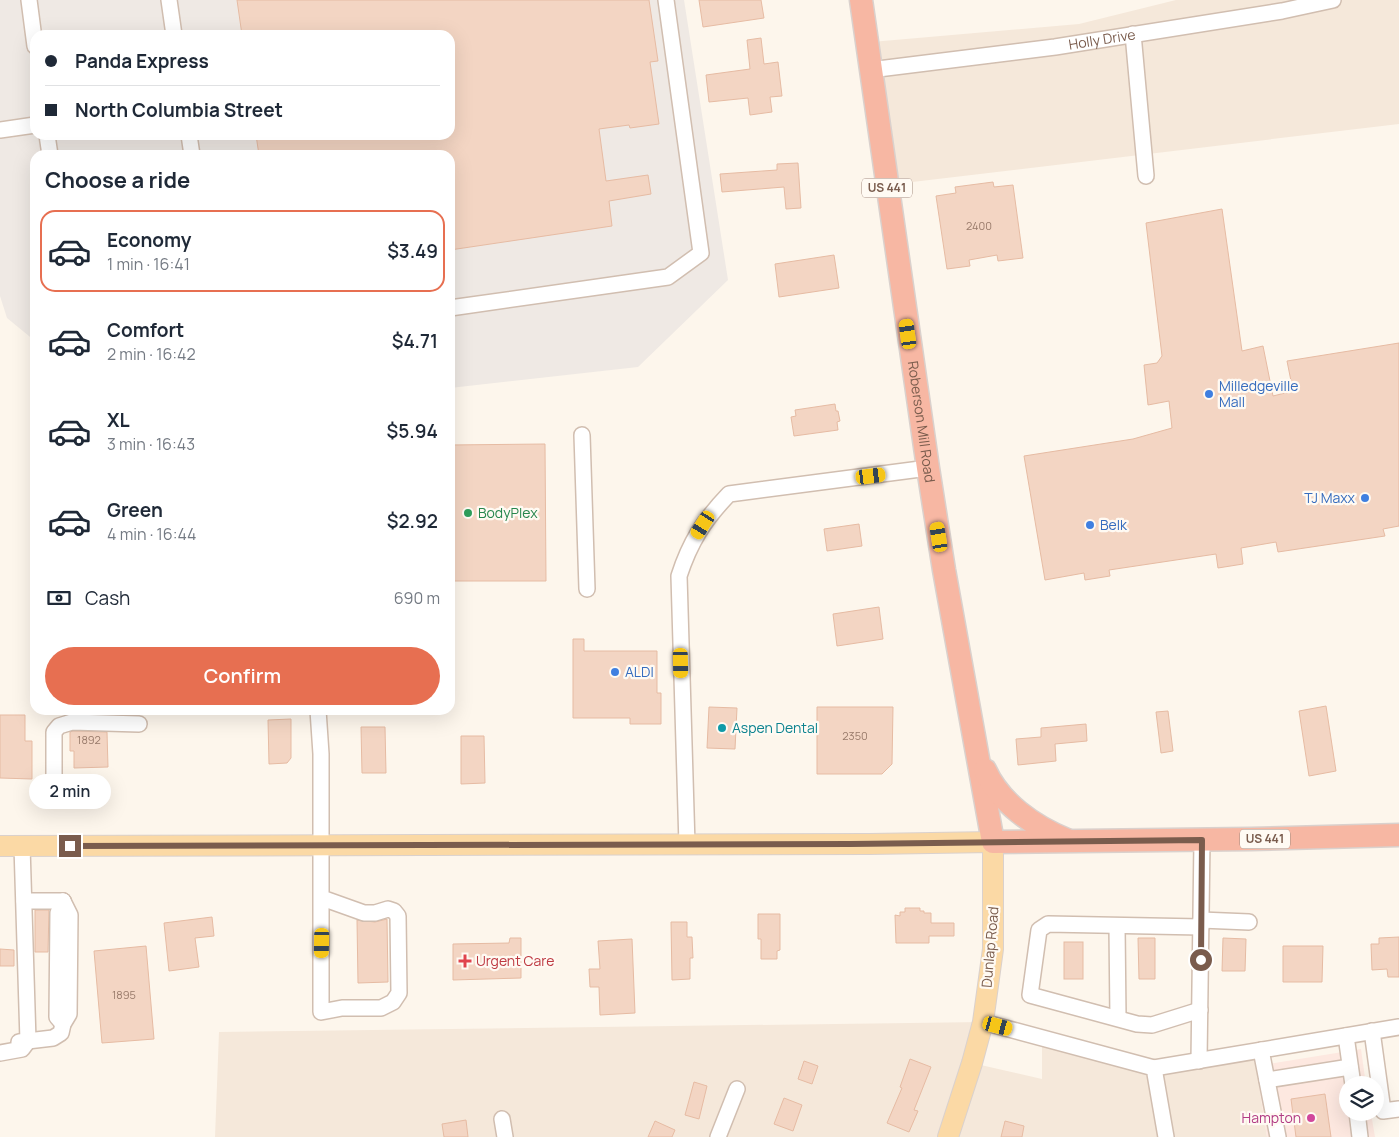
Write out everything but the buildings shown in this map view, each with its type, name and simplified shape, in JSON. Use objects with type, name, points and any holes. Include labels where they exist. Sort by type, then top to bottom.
[{"type":"highway","name":"Roberson Mill Road","points":[[861,0],[945,578],[993,842]]},
{"type":"highway","name":"US 441","points":[[977,754],[989,779],[999,793],[1017,811],[1052,834],[1072,842]]},
{"type":"highway","name":"US 441","points":[[993,842],[1202,840],[1399,835]]},
{"type":"main road","points":[[0,846],[993,842]]},
{"type":"main road","name":"Dunlap Road","points":[[948,1137],[983,1022],[993,949],[993,842]]},
{"type":"street","points":[[29,0],[33,30]]},
{"type":"street","points":[[169,0],[173,30]]},
{"type":"street","points":[[455,307],[668,278],[701,253],[666,0]]},
{"type":"street","name":"Holly Drive","points":[[870,70],[1055,47],[1282,11],[1333,0]]},
{"type":"street","points":[[1133,34],[1146,176]]},
{"type":"street","points":[[0,130],[30,126]]},
{"type":"street","points":[[582,435],[587,588]]},
{"type":"street","points":[[687,844],[678,576],[687,550],[711,512],[729,494],[928,468]]},
{"type":"street","points":[[318,715],[321,754],[321,1012],[342,1008],[381,1008],[393,1002],[399,993],[398,916],[388,909],[364,914],[322,898]]},
{"type":"street","points":[[54,788],[54,732],[58,726],[72,722],[139,724]]},
{"type":"street","points":[[1199,1061],[1202,840]]},
{"type":"street","points":[[0,1053],[22,1049],[28,1041],[22,846]]},
{"type":"street","points":[[0,1043],[53,1038],[61,1033],[63,1024],[69,1014],[70,915],[63,901],[24,901]]},
{"type":"street","points":[[1200,1010],[1152,1025],[1137,1024],[1030,994],[1039,930],[1048,924],[1117,926],[1249,922]]},
{"type":"street","points":[[1117,926],[1118,1018]]},
{"type":"street","points":[[983,1022],[1154,1068],[1399,1027]]},
{"type":"street","points":[[1372,1031],[1383,1111],[1399,1109]]},
{"type":"street","points":[[1346,1036],[1352,1076]]},
{"type":"street","points":[[1261,1050],[1278,1137]]},
{"type":"street","points":[[1267,1080],[1350,1067]]},
{"type":"street","points":[[1154,1068],[1166,1137]]},
{"type":"street","points":[[718,1137],[737,1088]]},
{"type":"street","points":[[502,1119],[505,1137]]},
{"type":"street","points":[[1357,1121],[1360,1137]]},
{"type":"shaded area","points":[[0,0],[684,0],[728,280],[638,367],[455,387],[455,150],[30,150],[30,337],[7,318],[0,296]]},
{"type":"shaded area","points":[[1176,0],[1399,0],[1399,124],[887,185],[860,43],[1079,24]]},
{"type":"shaded area","points":[[983,1022],[972,1063],[1042,1079],[1042,1038],[1154,1068],[1250,1052],[1256,1066],[1267,1137],[215,1137],[219,1032]]},
{"type":"shaded area","points":[[1361,1049],[1365,1076],[1339,1076],[1339,1121],[1372,1121],[1375,1137],[1267,1137],[1256,1066]]},
{"type":"place","name":"Milledgeville Mall","points":[[1209,394]]},
{"type":"place","name":"TJ Maxx","points":[[1365,498]]},
{"type":"place","name":"BodyPlex","points":[[468,513]]},
{"type":"place","name":"Belk","points":[[1090,525]]},
{"type":"place","name":"ALDI","points":[[615,672]]},
{"type":"place","name":"Aspen Dental","points":[[722,728]]},
{"type":"place","name":"Urgent Care","points":[[465,961]]},
{"type":"place","name":"Hampton","points":[[1311,1118]]},
{"type":"route","points":[[70,846],[850,844],[1202,840],[1201,960]]}]
